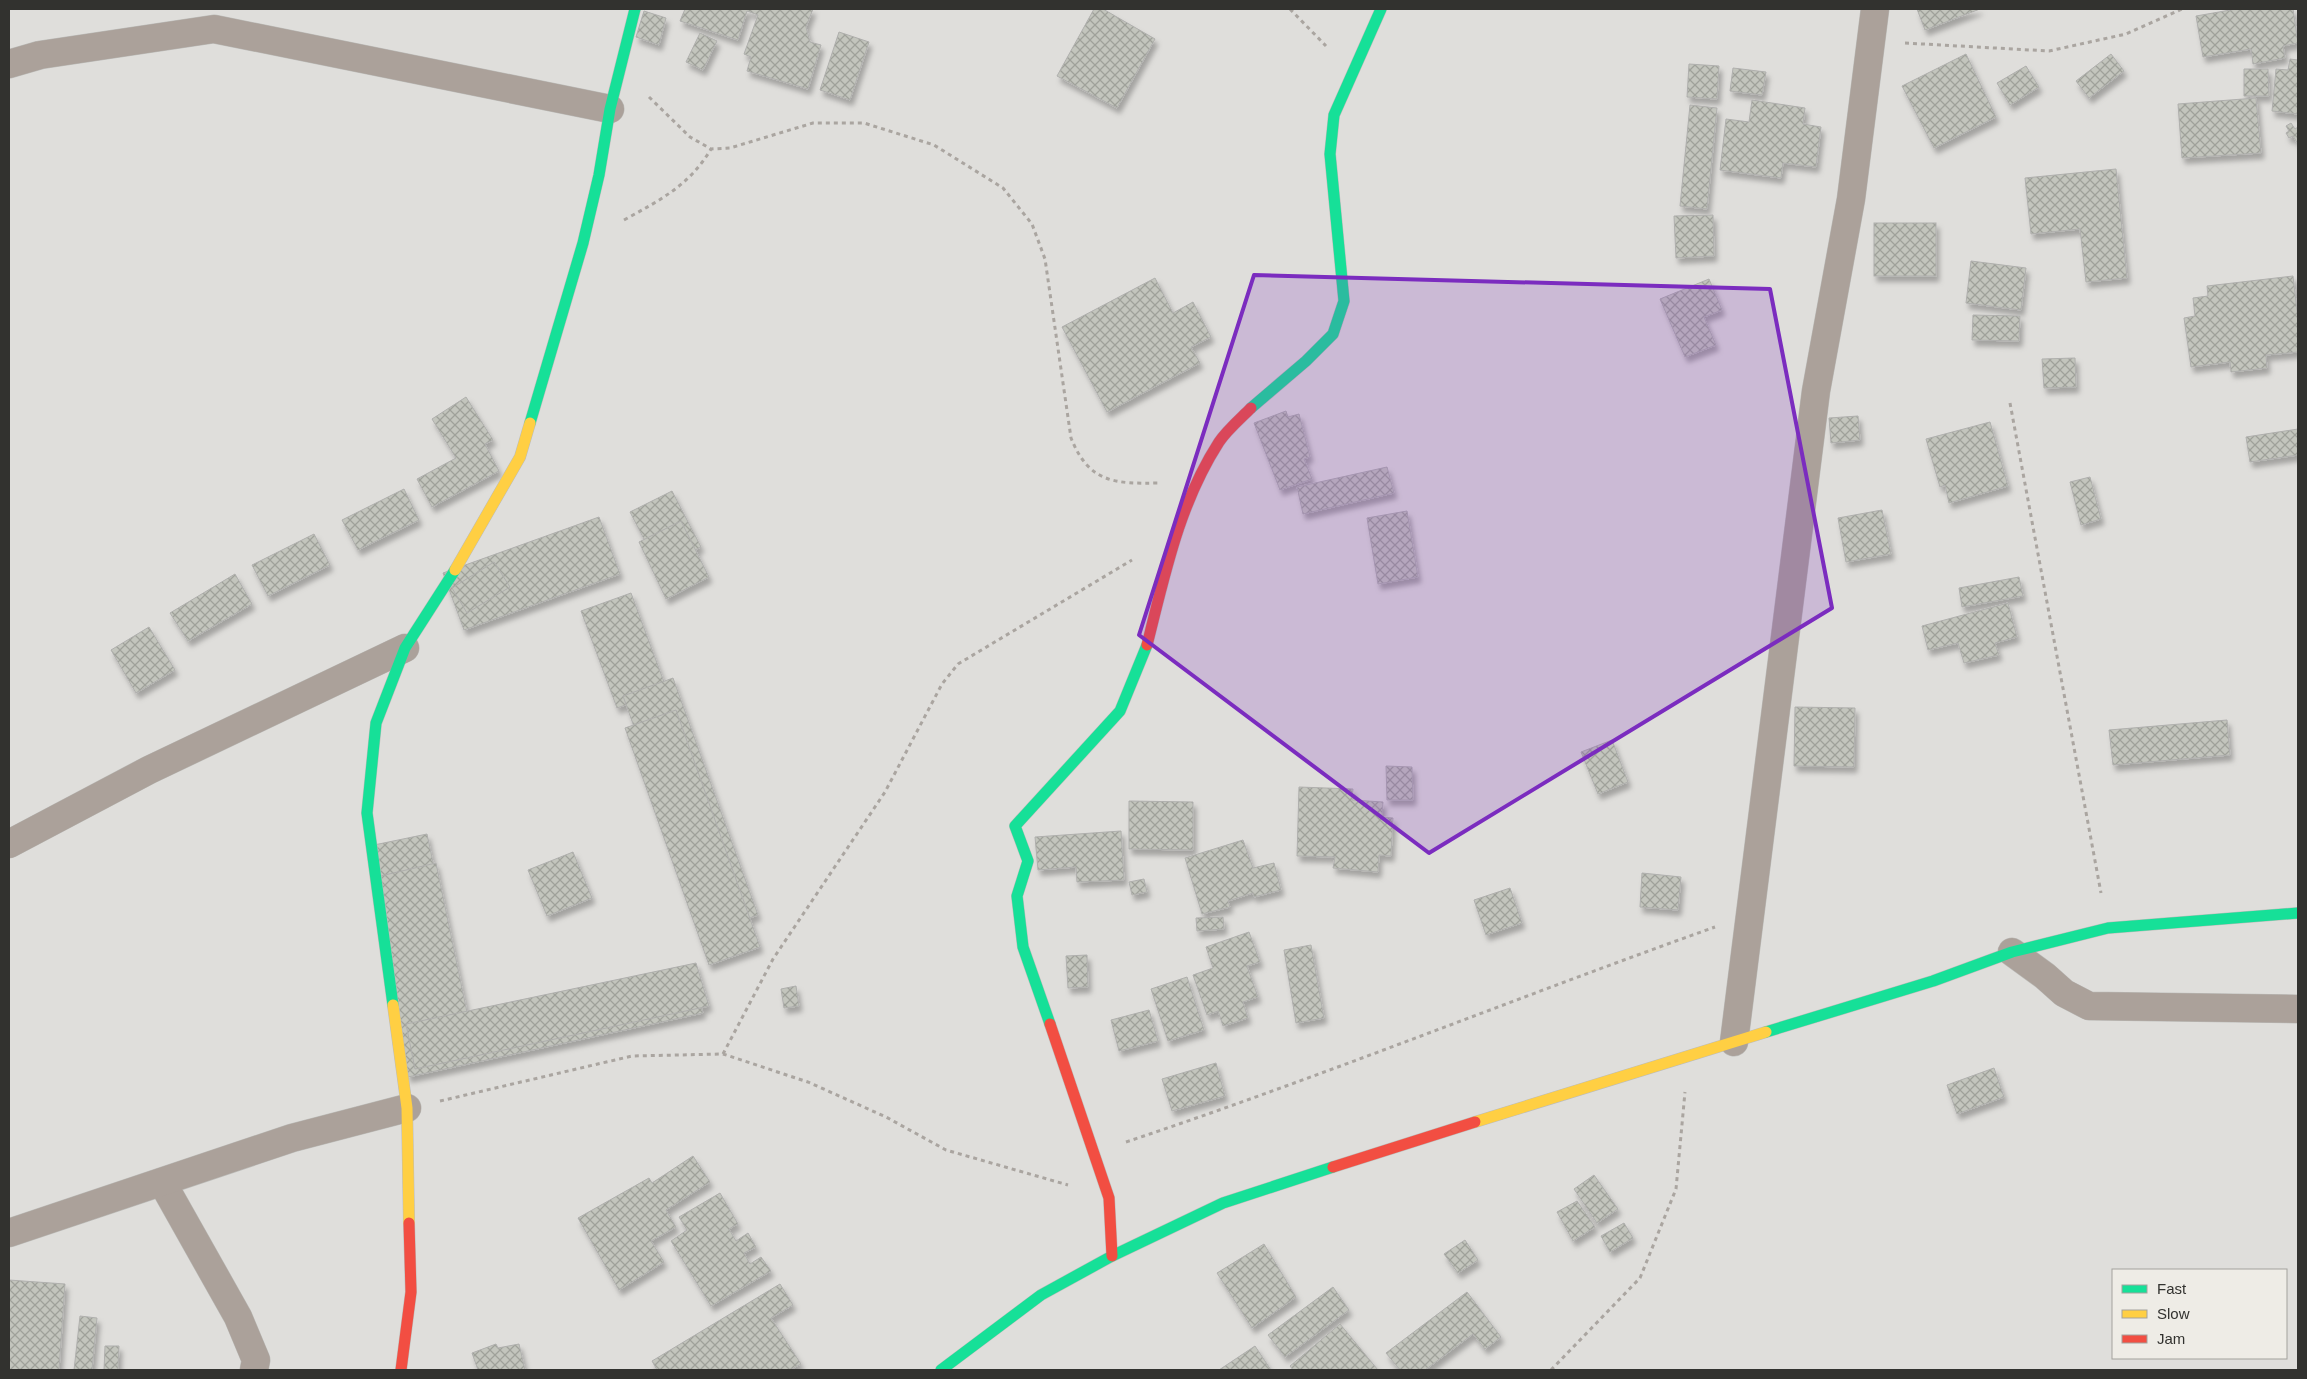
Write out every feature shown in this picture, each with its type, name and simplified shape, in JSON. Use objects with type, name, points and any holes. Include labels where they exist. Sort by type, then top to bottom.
[{"type":"street","points":[[401,1370],[411,1292],[407,1108],[368,812],[376,723],[405,648],[463,558],[520,457],[583,243],[599,176],[610,109],[635,9]]},
{"type":"street","points":[[1112,1256],[1109,1198],[1095,1152],[1023,947],[1017,896],[1028,861],[1015,826],[1120,711],[1147,646],[1175,534],[1198,482],[1220,441],[1257,401],[1306,361],[1333,334],[1344,301],[1330,154],[1334,115],[1381,9]]},
{"type":"street","points":[[1734,1042],[1816,391],[1851,199],[1875,9]]},
{"type":"street","points":[[9,64],[40,55],[213,19],[610,109]]},
{"type":"street","points":[[9,844],[149,770],[405,648]]},
{"type":"street","points":[[941,1370],[1041,1294],[1112,1256],[1223,1203],[1493,1116],[1933,981],[2012,952],[2108,928],[2298,913]]},
{"type":"street","points":[[2012,952],[2045,976],[2064,993],[2089,1006],[2298,1009]]},
{"type":"street","points":[[9,1233],[292,1138],[407,1108]]},
{"type":"street","points":[[162,1182],[238,1317],[262,1367]]},
{"type":"path","points":[[1290,9],[1353,74]]},
{"type":"path","points":[[1870,41],[2050,51],[2126,34],[2182,9]]},
{"type":"path","points":[[619,70],[690,137],[711,149],[730,148],[813,122],[864,123],[934,145],[1003,188],[1032,224],[1045,259],[1071,438],[1078,456],[1094,472],[1122,484],[1198,482]]},
{"type":"path","points":[[583,243],[676,189],[692,176],[711,149]]},
{"type":"path","points":[[2010,403],[2108,928]]},
{"type":"path","points":[[723,1054],[773,959],[885,792],[942,684],[958,664],[1175,534]]},
{"type":"path","points":[[1095,1152],[1214,1112],[1568,979],[1750,914]]},
{"type":"path","points":[[407,1108],[632,1056],[723,1054],[808,1082],[886,1116],[946,1150],[1030,1173],[1109,1198]]},
{"type":"path","points":[[1551,1370],[1640,1278],[1676,1189],[1689,1057]]},
{"type":"highlighted area","points":[[1254,275],[1770,289],[1832,608],[1429,853],[1139,635]]},
{"type":"building","points":[[685,9],[813,9],[806,27],[810,42],[821,45],[808,89],[747,71],[751,57],[744,54],[758,15],[747,11],[738,40],[680,21]]},
{"type":"building","points":[[1094,9],[1103,9],[1155,39],[1117,108],[1057,76]]},
{"type":"building","points":[[1917,9],[1980,9],[1925,30]]},
{"type":"building","points":[[2236,9],[2293,9],[2298,43],[2283,46],[2285,58],[2253,64],[2251,49],[2203,57],[2196,16]]},
{"type":"building","points":[[644,11],[666,18],[659,45],[636,37]]},
{"type":"building","points":[[839,32],[869,42],[850,100],[820,90]]},
{"type":"building","points":[[700,33],[717,41],[703,70],[686,62]]},
{"type":"building","points":[[1966,54],[1996,117],[1934,148],[1902,86]]},
{"type":"building","points":[[2111,54],[2124,71],[2089,98],[2076,81]]},
{"type":"building","points":[[2290,59],[2298,60],[2298,114],[2272,111],[2276,69],[2288,70]]},
{"type":"building","points":[[1689,64],[1719,66],[1717,99],[1687,97]]},
{"type":"building","points":[[2026,66],[2039,87],[2010,105],[1997,83]]},
{"type":"building","points":[[1733,68],[1766,72],[1762,95],[1730,91]]},
{"type":"building","points":[[2244,69],[2268,69],[2269,96],[2244,96]]},
{"type":"building","points":[[2256,98],[2261,153],[2182,158],[2178,104]]},
{"type":"building","points":[[1752,100],[1805,108],[1803,124],[1821,127],[1816,167],[1783,163],[1781,178],[1720,170],[1726,119],[1749,122]]},
{"type":"building","points":[[1690,105],[1717,108],[1707,209],[1680,206]]},
{"type":"building","points":[[2291,123],[2295,129],[2298,127],[2298,144],[2293,136],[2289,138],[2286,133],[2289,131],[2286,126]]},
{"type":"building","points":[[2116,169],[2127,278],[2086,282],[2080,229],[2031,234],[2025,178]]},
{"type":"building","points":[[1713,215],[1714,256],[1676,258],[1674,216]]},
{"type":"building","points":[[1874,223],[1936,223],[1936,276],[1874,276]]},
{"type":"building","points":[[1971,261],[2026,268],[2021,310],[1966,303]]},
{"type":"building","points":[[2293,276],[2298,319],[2298,352],[2266,355],[2267,368],[2231,372],[2230,362],[2191,367],[2184,318],[2195,316],[2193,298],[2208,296],[2207,286]]},
{"type":"building","points":[[1155,278],[1173,313],[1193,302],[1211,337],[1191,347],[1200,363],[1107,412],[1062,327]]},
{"type":"building","points":[[1709,279],[1722,310],[1704,317],[1716,345],[1685,357],[1660,299]]},
{"type":"building","points":[[1973,315],[2020,316],[2019,341],[1972,340]]},
{"type":"building","points":[[2075,358],[2076,387],[2044,388],[2042,359]]},
{"type":"building","points":[[466,397],[493,440],[485,444],[499,471],[432,507],[417,479],[456,458],[432,419]]},
{"type":"building","points":[[1286,411],[1288,417],[1299,414],[1310,457],[1304,459],[1312,479],[1280,490],[1254,423]]},
{"type":"building","points":[[1858,416],[1860,440],[1831,443],[1829,418]]},
{"type":"building","points":[[1990,422],[2008,486],[1949,503],[1945,485],[1940,487],[1926,439]]},
{"type":"building","points":[[2298,429],[2298,455],[2250,462],[2246,437]]},
{"type":"building","points":[[1387,467],[1394,493],[1303,514],[1297,487]]},
{"type":"building","points":[[2090,477],[2101,519],[2081,525],[2070,482]]},
{"type":"building","points":[[404,489],[419,520],[358,550],[342,520]]},
{"type":"building","points":[[672,491],[701,547],[659,568],[630,512]]},
{"type":"building","points":[[1882,510],[1891,554],[1846,562],[1838,518]]},
{"type":"building","points":[[1407,511],[1418,577],[1378,584],[1367,518]]},
{"type":"building","points":[[599,517],[620,574],[464,630],[443,573]]},
{"type":"building","points":[[681,521],[709,577],[666,599],[639,542]]},
{"type":"building","points":[[314,534],[330,565],[268,596],[252,565]]},
{"type":"building","points":[[494,562],[510,587],[467,613],[452,588]]},
{"type":"building","points":[[235,574],[252,604],[188,641],[170,613]]},
{"type":"building","points":[[2019,577],[2023,596],[1962,607],[1959,588]]},
{"type":"building","points":[[631,593],[667,690],[617,708],[581,611]]},
{"type":"building","points":[[2008,603],[2017,637],[1995,643],[1999,655],[1964,663],[1958,643],[1928,650],[1922,626]]},
{"type":"building","points":[[149,627],[175,670],[136,693],[111,650]]},
{"type":"building","points":[[673,678],[758,915],[708,933],[623,696]]},
{"type":"building","points":[[1795,707],[1855,708],[1854,767],[1794,766]]},
{"type":"building","points":[[676,710],[760,947],[709,965],[625,728]]},
{"type":"building","points":[[2227,720],[2230,755],[2113,765],[2109,730]]},
{"type":"building","points":[[1612,740],[1628,782],[1598,794],[1581,752]]},
{"type":"building","points":[[1386,766],[1412,767],[1413,800],[1387,800]]},
{"type":"building","points":[[1299,787],[1353,789],[1352,800],[1383,802],[1382,817],[1393,818],[1391,856],[1379,855],[1378,872],[1333,868],[1335,857],[1297,856]]},
{"type":"building","points":[[1129,801],[1193,802],[1193,850],[1129,849]]},
{"type":"building","points":[[1121,831],[1124,880],[1077,882],[1076,867],[1038,870],[1035,837]]},
{"type":"building","points":[[427,834],[461,994],[404,1004],[374,845]]},
{"type":"building","points":[[1243,840],[1253,868],[1274,863],[1281,890],[1254,897],[1253,893],[1228,901],[1230,907],[1202,914],[1185,858]]},
{"type":"building","points":[[573,852],[592,898],[547,916],[528,870]]},
{"type":"building","points":[[436,863],[468,1017],[690,971],[703,1013],[408,1077],[372,878]]},
{"type":"building","points":[[1642,873],[1681,877],[1678,910],[1640,907]]},
{"type":"building","points":[[1144,879],[1147,892],[1132,895],[1129,882]]},
{"type":"building","points":[[1510,888],[1522,923],[1486,935],[1474,900]]},
{"type":"building","points":[[1223,917],[1224,929],[1197,931],[1196,918]]},
{"type":"building","points":[[1249,932],[1260,962],[1247,966],[1258,997],[1243,1002],[1248,1018],[1223,1026],[1218,1011],[1207,1015],[1193,975],[1213,968],[1206,947]]},
{"type":"building","points":[[1311,945],[1324,1018],[1296,1023],[1284,950]]},
{"type":"building","points":[[1087,955],[1088,987],[1068,988],[1066,956]]},
{"type":"building","points":[[696,963],[709,1006],[415,1069],[406,1024]]},
{"type":"building","points":[[1187,977],[1204,1030],[1168,1041],[1151,989]]},
{"type":"building","points":[[796,986],[799,1006],[784,1008],[781,989]]},
{"type":"building","points":[[1149,1010],[1158,1041],[1119,1051],[1111,1020]]},
{"type":"building","points":[[1216,1063],[1225,1096],[1172,1111],[1162,1079]]},
{"type":"building","points":[[1994,1068],[2004,1097],[1957,1114],[1947,1085]]},
{"type":"building","points":[[693,1156],[710,1182],[666,1210],[676,1227],[651,1241],[664,1262],[619,1290],[578,1218],[649,1178],[652,1183]]},
{"type":"building","points":[[1594,1175],[1618,1209],[1597,1223],[1574,1189]]},
{"type":"building","points":[[720,1193],[738,1224],[729,1229],[736,1241],[748,1233],[756,1247],[744,1253],[750,1264],[761,1257],[771,1271],[711,1306],[671,1241],[687,1230],[679,1217]]},
{"type":"building","points":[[1577,1201],[1595,1227],[1573,1241],[1557,1212]]},
{"type":"building","points":[[1624,1223],[1633,1238],[1610,1252],[1601,1236]]},
{"type":"building","points":[[1465,1240],[1478,1260],[1458,1273],[1444,1254]]},
{"type":"building","points":[[1264,1244],[1296,1297],[1252,1328],[1217,1273]]},
{"type":"building","points":[[9,1280],[65,1284],[59,1370],[9,1370]]},
{"type":"building","points":[[780,1284],[793,1305],[771,1318],[801,1364],[790,1370],[657,1370],[652,1361]]},
{"type":"building","points":[[1333,1287],[1349,1310],[1285,1357],[1268,1335]]},
{"type":"building","points":[[1467,1292],[1501,1337],[1485,1349],[1473,1334],[1425,1370],[1400,1370],[1386,1353]]},
{"type":"building","points":[[80,1316],[97,1318],[92,1370],[74,1370]]},
{"type":"building","points":[[1340,1324],[1378,1370],[1293,1370],[1290,1366]]},
{"type":"building","points":[[496,1344],[498,1348],[519,1344],[525,1370],[478,1370],[472,1353]]},
{"type":"building","points":[[105,1346],[119,1346],[118,1370],[104,1370]]},
{"type":"building","points":[[1255,1346],[1271,1370],[1219,1370]]},
{"type":"traffic: fast","points":[[530,423],[583,243],[599,175],[610,109],[635,9]]},
{"type":"traffic: fast","points":[[1251,408],[1306,361],[1333,334],[1344,301],[1330,154],[1334,115],[1381,9]]},
{"type":"traffic: fast","points":[[393,1005],[367,813],[376,723],[405,648],[455,570]]},
{"type":"traffic: fast","points":[[1050,1024],[1023,947],[1017,896],[1028,861],[1015,826],[1120,711],[1147,645]]},
{"type":"traffic: fast","points":[[1766,1032],[1933,981],[2012,952],[2108,928],[2298,913]]},
{"type":"traffic: fast","points":[[941,1370],[1041,1295],[1112,1256],[1223,1203],[1333,1167]]},
{"type":"traffic: slow","points":[[455,570],[520,457],[530,423]]},
{"type":"traffic: slow","points":[[393,1005],[407,1108],[409,1223]]},
{"type":"traffic: slow","points":[[1475,1122],[1766,1032]]},
{"type":"traffic: jam","points":[[1147,645],[1175,540],[1193,490],[1219,442],[1251,408]]},
{"type":"traffic: jam","points":[[1050,1024],[1109,1198],[1112,1256]]},
{"type":"traffic: jam","points":[[1333,1167],[1475,1122]]},
{"type":"traffic: jam","points":[[401,1370],[411,1292],[409,1223]]}]
